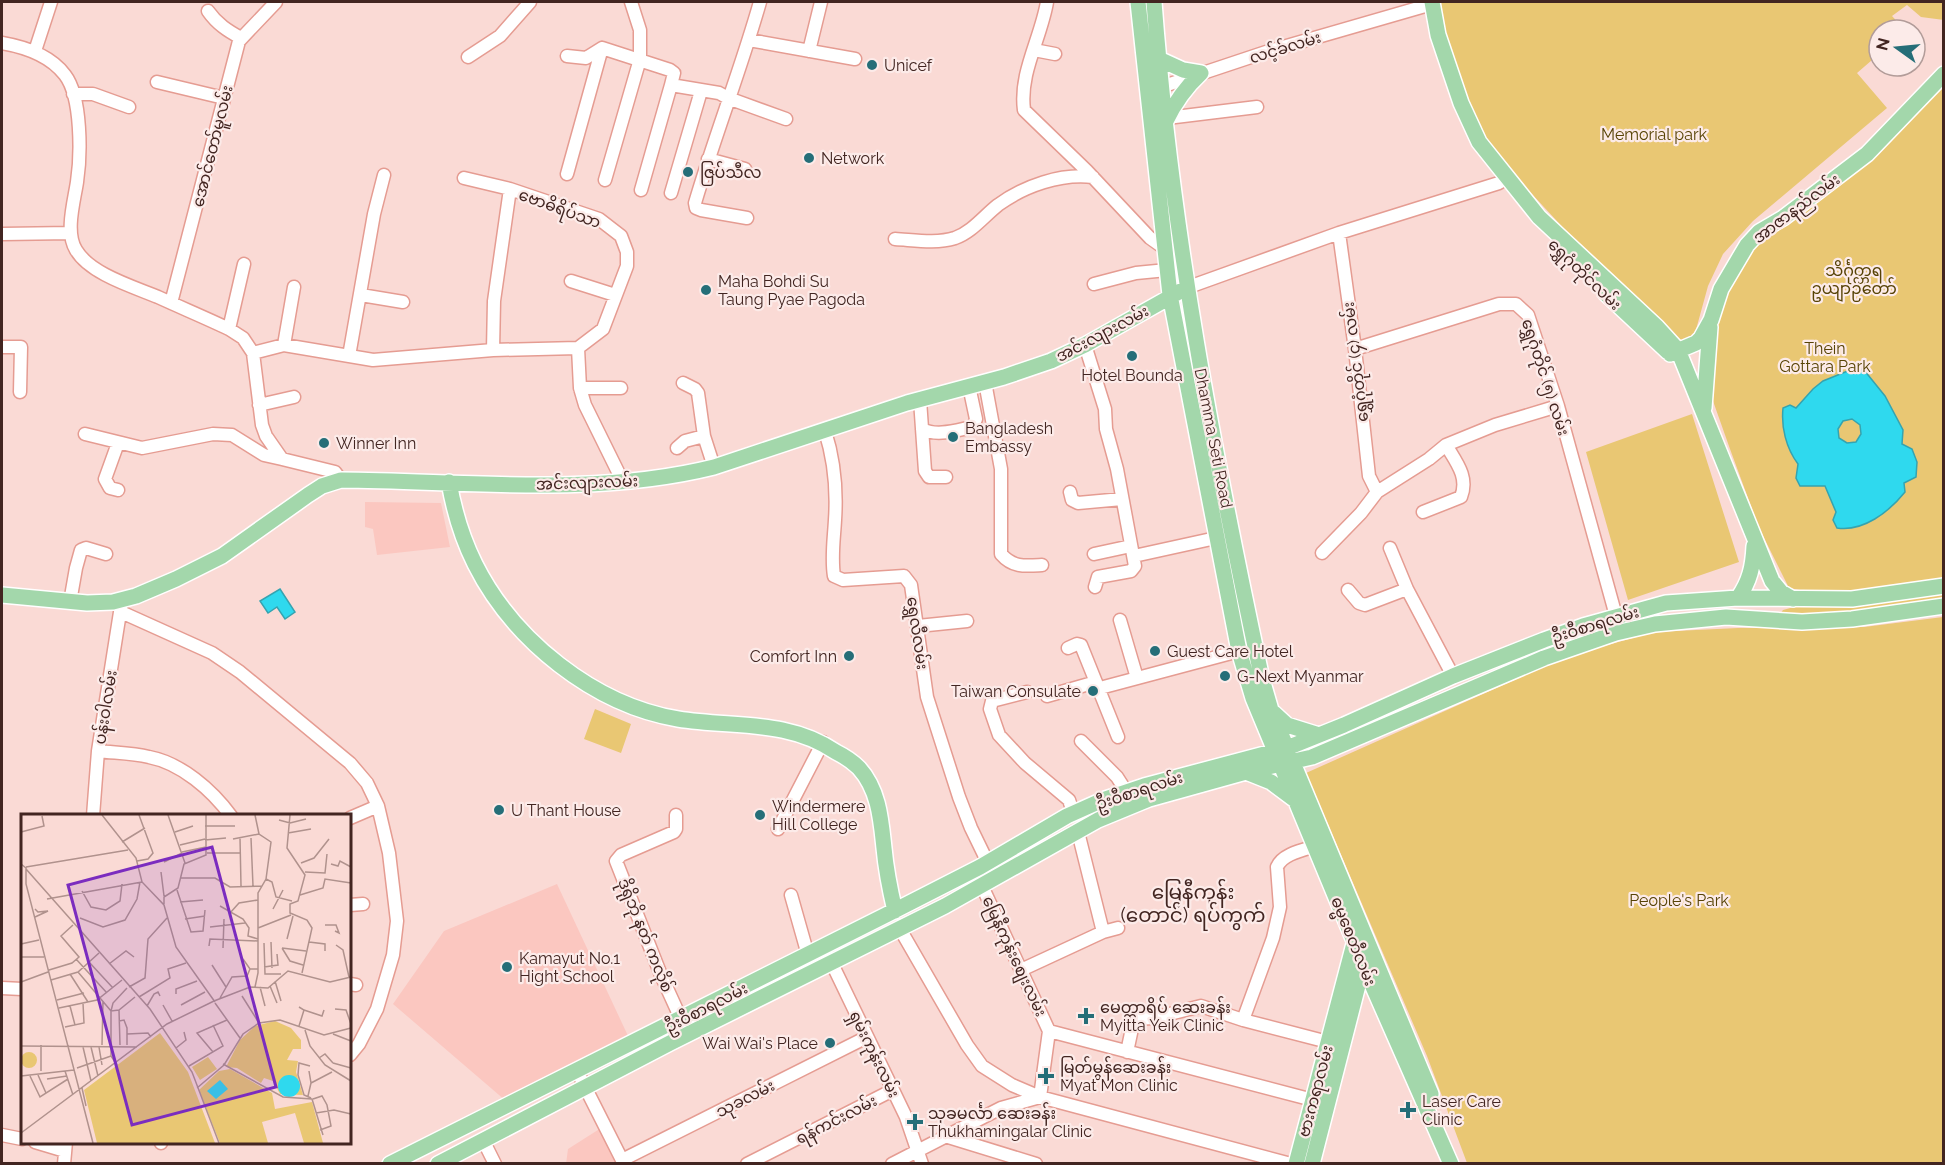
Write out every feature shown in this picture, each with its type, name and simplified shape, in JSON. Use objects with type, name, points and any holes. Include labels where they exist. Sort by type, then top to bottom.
[{"type":"main road","points":[[1138,2],[1147,92]]},
{"type":"main road","points":[[1154,2],[1167,120]]},
{"type":"main road","name":"ရွှေဂုံတိုင်လမ်း","points":[[1428,3],[1432,42],[1460,119],[1473,146],[1503,180],[1529,219],[1557,248],[1674,352]]},
{"type":"main road","points":[[1159,59],[1183,70],[1201,73]]},
{"type":"main road","points":[[1167,120],[1177,100],[1201,73]]},
{"type":"main road","name":"အာဇာနည်လမ်း","points":[[1674,352],[1696,343],[1701,338],[1711,320],[1720,289],[1747,245],[1760,232],[1783,218],[1867,154],[1944,74]]},
{"type":"main road","name":"Dhamma Seti Road","points":[[1147,92],[1170,295],[1216,538],[1239,651],[1253,698],[1266,713]]},
{"type":"main road","name":"Dhamma Seti Road","points":[[1167,120],[1186,288],[1266,713]]},
{"type":"main road","name":"အင်းလျားလမ်း","points":[[2,595],[121,606],[222,556],[322,486],[341,480],[563,485],[622,482],[683,475],[714,467],[1051,360],[1085,345],[1186,288]]},
{"type":"main road","points":[[1704,414],[1711,320]]},
{"type":"main road","points":[[1674,352],[1685,365],[1772,581],[1786,599],[1769,620]]},
{"type":"main road","points":[[449,482],[453,506],[462,534],[484,582],[519,628],[567,670],[595,689],[632,706],[675,718],[786,729],[823,742],[860,768],[878,804],[883,824],[891,913],[897,931]]},
{"type":"main road","points":[[1216,538],[1233,535]]},
{"type":"main road","points":[[1726,618],[1731,598],[1750,578],[1754,540]]},
{"type":"main road","name":"ဦးဝီစာရလမ်း","points":[[1284,756],[1319,735],[1453,676],[1554,637],[1616,616],[1666,603],[1731,598],[1852,599],[1944,586]]},
{"type":"main road","name":"ဦးဝီစာရလမ်း","points":[[399,1162],[984,865],[1073,812],[1126,791],[1284,756],[1312,757],[1544,658],[1616,633],[1655,624],[1726,618],[1802,622],[1852,620],[1944,606]]},
{"type":"main road","points":[[1298,802],[1245,766],[1260,739],[1266,713],[1287,725],[1319,735]]},
{"type":"main road","name":"ဓမ္မစေတီလမ်း","points":[[1266,713],[1316,846],[1361,939]]},
{"type":"main road","name":"ဓမ္မစေတီလမ်း","points":[[1284,756],[1303,786],[1361,939],[1452,1162]]},
{"type":"main road","points":[[1303,786],[1304,771],[1312,757]]},
{"type":"main road","name":"ဦးဝီစာရလမ်း","points":[[438,1164],[670,1043],[897,931],[1098,820],[1149,799],[1245,766]]},
{"type":"main road","points":[[984,865],[985,884]]},
{"type":"main road","points":[[922,897],[929,914]]},
{"type":"main road","name":"ဗားကရာလမ်း","points":[[1312,1164],[1350,1022],[1366,990],[1361,939]]},
{"type":"main road","name":"ဗားကရာလမ်း","points":[[1296,1164],[1334,1018],[1361,939]]},
{"type":"main road","points":[[740,989],[748,1005]]},
{"type":"main road","name":"ဓမ္မစေတီလမ်း","points":[[1366,990],[1452,1162]]},
{"type":"main road","points":[[1334,1018],[1345,1016],[1350,1022]]},
{"type":"main road","points":[[662,1029],[670,1043]]},
{"type":"main road","points":[[486,1116],[489,1137]]},
{"type":"street","points":[[35,51],[51,2]]},
{"type":"street","name":"အောင်တော်မူလမ်း","points":[[171,303],[241,38],[276,2]]},
{"type":"street","points":[[468,57],[500,36],[530,2]]},
{"type":"street","points":[[605,180],[640,59],[640,30],[631,2]]},
{"type":"street","points":[[747,218],[696,208],[695,203],[760,2]]},
{"type":"street","points":[[808,51],[821,2]]},
{"type":"street","points":[[1047,2],[1027,70],[1023,93],[1024,110],[1093,177],[1150,238],[1164,248]]},
{"type":"street","name":"လင့်ခ်လမ်း","points":[[1147,92],[1201,73],[1428,3]]},
{"type":"street","points":[[208,11],[213,19],[226,30],[241,38]]},
{"type":"street","points":[[749,40],[855,60]]},
{"type":"street","points":[[2,43],[35,51],[53,63],[66,76],[74,94],[80,133],[80,167],[71,234],[75,249],[84,260],[126,285],[229,329],[243,338],[253,353],[259,405],[266,436],[282,459]]},
{"type":"street","points":[[567,174],[602,48]]},
{"type":"street","points":[[567,56],[586,58],[602,48],[673,71],[641,190]]},
{"type":"street","points":[[1034,50],[1055,54]]},
{"type":"street","points":[[157,82],[224,98]]},
{"type":"street","points":[[671,85],[719,93],[786,119]]},
{"type":"street","points":[[671,192],[700,91]]},
{"type":"street","points":[[74,94],[93,94],[129,107]]},
{"type":"street","points":[[1167,120],[1257,107]]},
{"type":"street","points":[[708,159],[745,169]]},
{"type":"street","points":[[350,356],[374,214],[384,175]]},
{"type":"street","points":[[895,239],[938,241],[956,238],[969,231],[999,204],[1034,185],[1081,176],[1093,177]]},
{"type":"street","name":"ဗောဓိရိပ်သာ","points":[[464,178],[510,189],[599,219],[621,236],[627,252],[627,266],[603,329],[578,348]]},
{"type":"street","points":[[1186,288],[1339,233],[1503,180]]},
{"type":"street","points":[[493,350],[494,301],[510,189]]},
{"type":"street","name":"ရွှေဂုံတိုင် (၄) လမ်း","points":[[1339,233],[1355,349],[1368,476],[1376,491]]},
{"type":"street","points":[[2,234],[71,234]]},
{"type":"street","points":[[229,329],[244,264]]},
{"type":"street","points":[[1094,284],[1136,273],[1167,270]]},
{"type":"street","points":[[571,281],[615,295]]},
{"type":"street","points":[[284,345],[294,287]]},
{"type":"street","points":[[361,295],[403,302]]},
{"type":"street","name":"ရွှေဂုံတိုင် (၅) လမ်း","points":[[1355,349],[1499,304],[1516,304],[1528,315],[1558,406],[1616,616]]},
{"type":"street","points":[[253,353],[284,345],[373,360],[397,360],[493,350],[578,348],[580,387],[593,423],[622,482]]},
{"type":"street","points":[[1085,345],[1105,409],[1106,429],[1117,469],[1134,570],[1098,577],[1095,587]]},
{"type":"street","points":[[2,347],[21,347],[20,392]]},
{"type":"street","points":[[986,382],[1001,469],[1001,554],[1008,563],[1042,566]]},
{"type":"street","points":[[683,383],[698,393],[704,436],[714,467]]},
{"type":"street","points":[[922,429],[937,433],[973,427],[976,419],[969,386]]},
{"type":"street","points":[[580,387],[621,388]]},
{"type":"street","points":[[259,405],[294,397]]},
{"type":"street","points":[[920,400],[926,475],[946,477]]},
{"type":"street","points":[[1322,553],[1361,513],[1376,491],[1429,459],[1446,445],[1495,425],[1558,406]]},
{"type":"street","name":"ရွှေလီလမ်း","points":[[825,431],[833,459],[835,516],[832,563],[834,576],[843,580],[904,576],[911,585],[927,697],[959,797],[984,865]]},
{"type":"street","points":[[85,434],[142,448],[213,434],[232,435],[264,455],[335,472],[341,480]]},
{"type":"street","points":[[677,448],[686,441],[704,436]]},
{"type":"street","points":[[118,443],[105,479],[110,488],[118,490]]},
{"type":"street","points":[[1423,512],[1461,497],[1465,486],[1460,468],[1446,445]]},
{"type":"street","points":[[1070,492],[1072,500],[1078,503],[1122,499]]},
{"type":"street","points":[[1094,554],[1132,551],[1216,538]]},
{"type":"street","points":[[70,602],[81,550],[86,548],[106,554]]},
{"type":"street","points":[[1390,548],[1407,589],[1453,676]]},
{"type":"street","points":[[1348,590],[1359,603],[1365,605],[1407,589]]},
{"type":"street","points":[[121,606],[212,653],[240,672],[350,763],[367,783],[378,806],[389,853],[397,921],[393,955],[377,1010],[359,1044],[351,1054]]},
{"type":"street","name":"ပန်းဝါလမ်း","points":[[93,814],[98,751],[121,606]]},
{"type":"street","points":[[1120,620],[1137,678]]},
{"type":"street","points":[[918,626],[967,621]]},
{"type":"street","points":[[1068,648],[1077,644],[1081,645],[1118,737]]},
{"type":"street","points":[[1047,696],[1137,678],[1239,651]]},
{"type":"street","points":[[1027,692],[992,700],[990,709],[999,735],[1025,763],[1069,800],[1073,812]]},
{"type":"street","points":[[1081,741],[1117,777],[1126,791]]},
{"type":"street","points":[[778,829],[823,742]]},
{"type":"street","points":[[98,751],[150,757],[179,768],[224,806],[230,814]]},
{"type":"street","points":[[351,818],[378,806]]},
{"type":"street","name":"ဒိုရိုဘို နတ် ကလိုစ်","points":[[676,815],[674,832],[621,855],[616,861],[681,1019]]},
{"type":"street","points":[[1078,832],[1104,932]]},
{"type":"street","points":[[1243,1020],[1273,938],[1280,907],[1277,867],[1279,861],[1316,846]]},
{"type":"street","name":"မြေနီကုန်းစျေးလမ်း","points":[[985,884],[1049,1030],[1040,1097]]},
{"type":"street","points":[[791,895],[808,955]]},
{"type":"street","points":[[351,905],[363,904]]},
{"type":"street","points":[[1021,970],[1104,932],[1118,928]]},
{"type":"street","points":[[897,931],[982,1066],[1012,1085],[1040,1097],[1291,1164]]},
{"type":"street","name":"ရှမ်းကုန်းလမ်း","points":[[824,947],[906,1117],[922,1164]]},
{"type":"street","points":[[2,988],[21,989]]},
{"type":"street","points":[[1127,1052],[1134,1018],[1154,1018],[1201,1006],[1243,1020],[1328,1042]]},
{"type":"street","points":[[1049,1030],[1313,1100]]},
{"type":"street","name":"သုခလမ်း","points":[[623,1162],[867,1037]]},
{"type":"street","points":[[577,1071],[623,1162]]},
{"type":"street","name":"ရန်ကင်းလမ်း","points":[[747,1164],[893,1090]]},
{"type":"street","points":[[892,1164],[1001,1108],[1040,1097]]},
{"type":"street","points":[[2,1135],[21,1139]]},
{"type":"street","points":[[945,1136],[1036,1164]]},
{"type":"street","points":[[489,1137],[495,1164]]},
{"type":"street","points":[[38,1144],[65,1152]]},
{"type":"shaded area","points":[[365,502],[441,503],[450,547],[377,555],[373,529],[365,527]]},
{"type":"shaded area","name":"Kamayut No.1 Hight School","points":[[557,884],[629,1038],[506,1101],[393,1004],[444,931]]},
{"type":"shaded area","points":[[601,1128],[622,1164],[566,1164],[568,1149]]},
{"type":"green space","name":"Memorial park","points":[[1441,2],[1943,2],[1944,20],[1921,17],[1907,5],[1892,16],[1894,18],[1867,18],[1867,64],[1857,73],[1887,108],[1753,221],[1723,254],[1708,286],[1694,337],[1678,342],[1644,304],[1568,233],[1517,178],[1481,131],[1444,35]]},
{"type":"green space","name":"Thein Gottara Park","points":[[1943,86],[1943,580],[1877,591],[1816,593],[1789,588],[1759,528],[1730,449],[1713,401],[1703,349],[1743,256],[1772,228],[1877,156]]},
{"type":"green space","points":[[1692,414],[1739,562],[1628,600],[1586,452]]},
{"type":"green space","points":[[1943,591],[1943,601],[1900,609],[1784,617],[1780,614],[1783,610],[1794,607],[1898,598]]},
{"type":"green space","name":"People's Park","points":[[1943,617],[1943,1163],[1467,1163],[1427,1056],[1306,773],[1568,656],[1654,632],[1738,628],[1864,627]]},
{"type":"green space","points":[[595,709],[631,724],[621,753],[584,739]]},
{"type":"water","points":[[1855,368],[1864,370],[1885,396],[1903,430],[1902,444],[1912,449],[1917,462],[1916,477],[1904,483],[1905,492],[1899,499],[1875,519],[1856,527],[1837,528],[1833,520],[1836,512],[1825,486],[1800,486],[1796,478],[1798,464],[1785,437],[1783,408],[1790,405],[1796,408],[1823,381]],"holes":[[[1852,419],[1860,425],[1861,434],[1856,442],[1847,443],[1839,438],[1838,429],[1843,421]]]},
{"type":"water","points":[[280,589],[295,612],[285,619],[277,607],[268,613],[260,601]]},
{"type":"place","name":"Unicef","points":[[872,65]]},
{"type":"place","name":"Network","points":[[809,158]]},
{"type":"place","name":"ဇြပ်သီလ","points":[[688,172]]},
{"type":"place","name":"Maha Bohdi Su Taung Pyae Pagoda","points":[[706,290]]},
{"type":"place","name":"Hotel Bounda","points":[[1132,356]]},
{"type":"place","name":"Bangladesh Embassy","points":[[953,437]]},
{"type":"place","name":"Winner Inn","points":[[324,443]]},
{"type":"place","name":"Guest Care Hotel","points":[[1155,651]]},
{"type":"place","name":"Comfort Inn","points":[[849,656]]},
{"type":"place","name":"G-Next Myanmar","points":[[1225,676]]},
{"type":"place","name":"Taiwan Consulate","points":[[1093,691]]},
{"type":"place","name":"U Thant House","points":[[499,810]]},
{"type":"place","name":"Windermere Hill College","points":[[760,815]]},
{"type":"place","name":"Kamayut No.1 Hight School","points":[[507,967]]},
{"type":"place","name":"မေတ္တာရိပ် ဆေးခန်း Myitta Yeik Clinic","points":[[1086,1016]]},
{"type":"place","name":"Wai Wai's Place","points":[[830,1043]]},
{"type":"place","name":"မြတ်မွန်ဆေးခန်း Myat Mon Clinic","points":[[1046,1076]]},
{"type":"place","name":"Laser Care Clinic","points":[[1408,1110]]},
{"type":"place","name":"သုခမင်္လာ ဆေးခန်း Thukhamingalar Clinic","points":[[915,1122]]},
{"type":"district","name":"မြေနီကုန်း (တောင်) ရပ်ကွက်","points":[[1193,904]]},
{"type":"park label","name":"သိင်္ဂုတ္တရ ဥယျာဉ်တော်","points":[[1854,279]]}]
